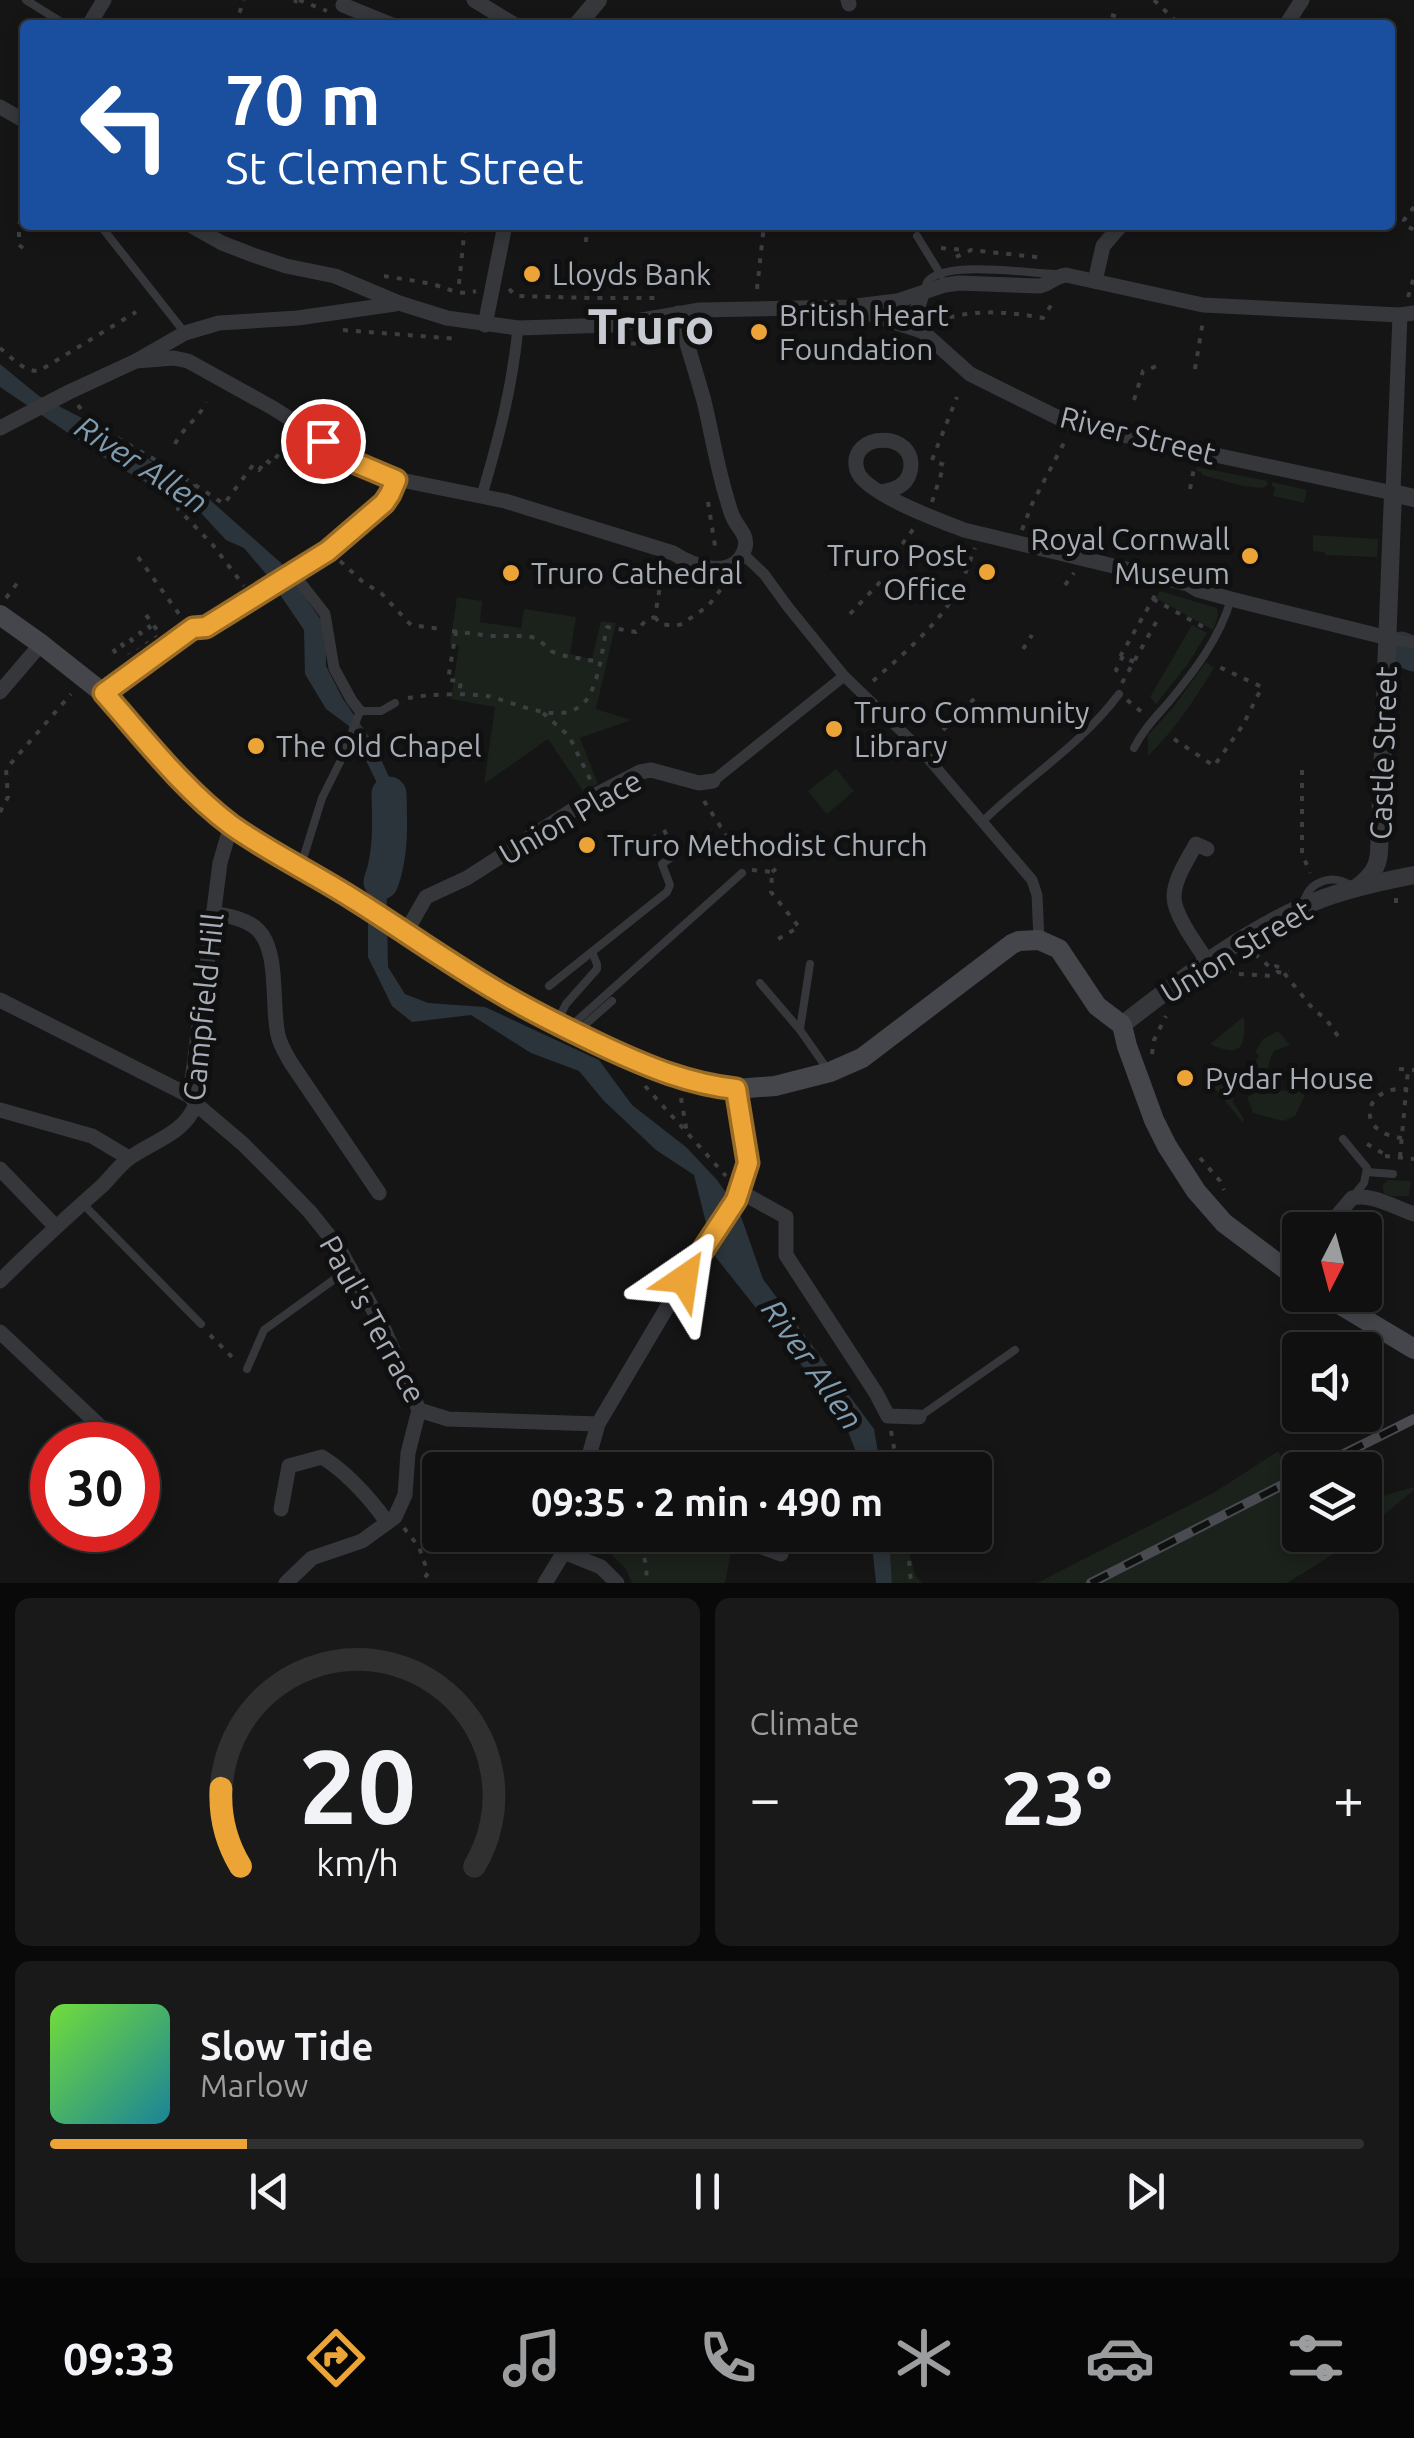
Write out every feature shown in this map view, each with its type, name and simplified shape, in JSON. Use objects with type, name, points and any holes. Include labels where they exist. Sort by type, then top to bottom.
[{"type":"main road","points":[[4,604],[41,644],[104,693],[197,795],[231,825],[498,992],[620,1055],[678,1078],[736,1089],[775,1086],[830,1072],[862,1058],[1005,948],[1019,941],[1039,940],[1059,949],[1096,1006],[1122,1025],[1154,1120],[1196,1191],[1224,1223],[1282,1261]]},
{"type":"main road","points":[[1352,1312],[1414,1350]]},
{"type":"street","points":[[474,0],[507,20]]},
{"type":"street","points":[[581,20],[598,0]]},
{"type":"street","points":[[342,2],[381,20]]},
{"type":"street","points":[[198,230],[253,255],[335,276],[447,318],[518,328],[613,326],[678,312],[848,307],[897,302],[922,294],[943,279],[1045,286],[1059,276],[1064,281],[1095,281],[1203,305],[1406,311],[1393,492],[1414,498]]},
{"type":"street","points":[[485,325],[505,230]]},
{"type":"street","points":[[1095,281],[1103,246],[1117,230]]},
{"type":"street","points":[[922,294],[916,313],[930,327]]},
{"type":"street","points":[[0,428],[136,362],[185,333],[219,323],[298,318],[399,303]]},
{"type":"street","name":"River Street","points":[[848,307],[930,327],[970,374],[1071,424],[1393,492]]},
{"type":"street","points":[[136,362],[166,358],[188,361],[274,408],[358,464],[396,480],[482,495],[707,568],[721,569],[737,560],[746,541],[726,496],[704,399],[678,312]]},
{"type":"street","points":[[482,495],[514,376],[518,328]]},
{"type":"street","points":[[104,693],[193,628],[206,627],[328,551],[384,503],[396,480]]},
{"type":"street","points":[[880,492],[964,530],[1414,642]]},
{"type":"street","name":"Castle Street","points":[[1356,887],[1374,872],[1378,863],[1393,492]]},
{"type":"street","points":[[737,560],[764,574],[844,676],[921,750],[983,821],[1035,888],[1039,940]]},
{"type":"street","points":[[293,572],[326,614],[334,668],[359,713]]},
{"type":"street","points":[[0,692],[41,644]]},
{"type":"street","points":[[711,782],[844,676]]},
{"type":"street","name":"Union Place","points":[[406,932],[426,897],[467,878],[596,795],[640,772],[651,770],[699,783],[711,782]]},
{"type":"street","name":"Campfield Hill","points":[[0,1281],[129,1158],[175,1132],[191,1116],[213,913],[220,863],[231,825]]},
{"type":"street","points":[[1184,832],[1201,846],[1176,884],[1174,899],[1180,916],[1217,966]]},
{"type":"street","name":"Union Street","points":[[1379,852],[1386,860],[1414,872]]},
{"type":"street","name":"Union Street","points":[[1122,1025],[1217,966],[1286,914],[1356,887],[1414,872]]},
{"type":"street","points":[[213,913],[245,921],[265,939],[270,952],[280,1042],[378,1194]]},
{"type":"street","name":"Paul's Terrace","points":[[0,1000],[193,1100],[243,1144],[310,1212],[338,1247],[383,1327],[419,1410],[448,1419],[598,1424]]},
{"type":"street","points":[[590,1452],[598,1424],[631,1365],[737,1195],[748,1163],[736,1089]]},
{"type":"street","points":[[0,1110],[92,1136],[129,1158]]},
{"type":"street","points":[[0,1169],[55,1226]]},
{"type":"street","points":[[737,1195],[786,1217],[786,1255],[888,1416],[919,1416]]},
{"type":"street","points":[[1340,1212],[1358,1196],[1414,1214]]},
{"type":"street","points":[[0,1332],[96,1422]]},
{"type":"street","points":[[286,1583],[312,1558],[362,1541],[391,1520],[405,1495],[408,1453],[419,1410]]},
{"type":"street","points":[[282,1509],[289,1466],[322,1458],[342,1470],[391,1520]]},
{"type":"street","points":[[545,1583],[564,1552],[601,1568],[617,1583]]},
{"type":"street","points":[[777,1552],[782,1554]]},
{"type":"lane","points":[[26,0],[58,20]]},
{"type":"lane","points":[[104,230],[185,333]]},
{"type":"lane","points":[[917,236],[943,279]]},
{"type":"lane","points":[[1134,748],[1142,732],[1208,648],[1230,599]]},
{"type":"lane","points":[[983,821],[1085,733],[1119,691]]},
{"type":"lane","points":[[300,867],[322,798],[359,713],[381,712],[395,703]]},
{"type":"lane","points":[[549,986],[667,892],[670,884],[662,864],[675,855]]},
{"type":"lane","points":[[566,1028],[742,873]]},
{"type":"lane","points":[[566,1028],[566,1004],[595,973],[598,964],[592,952]]},
{"type":"lane","points":[[800,1030],[810,964]]},
{"type":"lane","points":[[760,983],[830,1072]]},
{"type":"lane","points":[[566,1028],[612,1001]]},
{"type":"lane","points":[[1343,1139],[1365,1163],[1367,1172],[1352,1198]]},
{"type":"lane","points":[[1367,1172],[1391,1169]]},
{"type":"lane","points":[[82,1202],[201,1324]]},
{"type":"lane","points":[[243,1367],[264,1330],[350,1268]]},
{"type":"lane","points":[[919,1416],[1016,1350]]},
{"type":"path","points":[[1154,0],[1175,20]]},
{"type":"path","points":[[1112,15],[1123,20]]},
{"type":"path","points":[[1414,208],[1404,224],[1414,230]]},
{"type":"path","points":[[20,223],[18,245],[22,248]]},
{"type":"path","points":[[459,284],[465,230]]},
{"type":"path","points":[[586,242],[587,230]]},
{"type":"path","points":[[757,289],[763,230]]},
{"type":"path","points":[[934,247],[971,250]]},
{"type":"path","points":[[369,273],[457,293],[478,290]]},
{"type":"path","points":[[1406,311],[1414,277]]},
{"type":"path","points":[[916,313],[931,313],[930,327],[965,312],[1011,312],[1043,318],[1064,281]]},
{"type":"path","points":[[509,282],[514,295],[670,297]]},
{"type":"path","points":[[0,348],[31,372],[39,371],[136,312]]},
{"type":"path","points":[[1196,369],[1203,316]]},
{"type":"path","points":[[1134,400],[1143,370],[1160,365]]},
{"type":"path","points":[[65,394],[96,426],[224,504],[252,465],[259,470],[266,460],[272,464],[301,426]]},
{"type":"path","points":[[887,564],[926,515],[944,465],[932,460],[957,398]]},
{"type":"path","points":[[175,444],[180,433],[202,413],[206,402]]},
{"type":"path","points":[[1058,434],[1075,440]]},
{"type":"path","points":[[1023,528],[1066,438]]},
{"type":"path","points":[[166,466],[170,457]]},
{"type":"path","points":[[1190,490],[1195,463]]},
{"type":"path","points":[[195,485],[178,509],[212,544],[253,598]]},
{"type":"path","points":[[860,692],[940,615],[960,587],[980,534]]},
{"type":"path","points":[[328,551],[363,582],[381,592],[411,625],[440,629]]},
{"type":"path","points":[[655,618],[666,552]]},
{"type":"path","points":[[138,557],[180,616],[188,619]]},
{"type":"path","points":[[655,618],[664,625],[682,624],[714,600],[737,560]]},
{"type":"path","points":[[1064,586],[1079,566]]},
{"type":"path","points":[[4,604],[21,578]]},
{"type":"path","points":[[850,614],[881,581],[898,589],[904,586]]},
{"type":"path","points":[[1126,676],[1116,670],[1121,655],[1159,588]]},
{"type":"path","points":[[1153,598],[1210,631],[1207,636]]},
{"type":"path","points":[[122,643],[128,658],[159,638],[146,615]]},
{"type":"path","points":[[395,703],[422,695],[460,695],[492,698],[543,712],[566,710],[586,700],[593,686],[607,627],[636,632],[646,620],[655,618]]},
{"type":"path","points":[[1142,618],[1154,625]]},
{"type":"path","points":[[1119,691],[1159,618]]},
{"type":"path","points":[[148,625],[156,637]]},
{"type":"path","points":[[1135,630],[1148,637]]},
{"type":"path","points":[[460,695],[461,681],[448,680],[454,631],[528,636],[560,655],[600,662]]},
{"type":"path","points":[[139,632],[147,643]]},
{"type":"path","points":[[1023,649],[1032,635]]},
{"type":"path","points":[[130,638],[138,649]]},
{"type":"path","points":[[1128,642],[1140,650]]},
{"type":"path","points":[[109,666],[120,660],[112,649]]},
{"type":"path","points":[[1122,656],[1134,662]]},
{"type":"path","points":[[1174,739],[1214,766],[1252,710],[1262,687],[1216,665]]},
{"type":"path","points":[[0,812],[8,797],[6,768],[74,690]]},
{"type":"path","points":[[943,730],[978,695]]},
{"type":"path","points":[[1132,704],[1145,715]]},
{"type":"path","points":[[543,712],[569,736],[596,795]]},
{"type":"path","points":[[1302,770],[1302,853],[1312,878]]},
{"type":"path","points":[[711,782],[703,790],[703,798],[726,835]]},
{"type":"path","points":[[675,855],[720,826]]},
{"type":"path","points":[[645,841],[652,853],[661,848],[671,842],[664,830]]},
{"type":"path","points":[[654,836],[661,848]]},
{"type":"path","points":[[753,870],[772,872],[782,864]]},
{"type":"path","points":[[772,872],[772,892],[799,927],[778,939]]},
{"type":"path","points":[[1396,893],[1396,911]]},
{"type":"path","points":[[1255,950],[1268,966],[1287,972],[1340,1040]]},
{"type":"path","points":[[1217,966],[1240,960]]},
{"type":"path","points":[[1233,972],[1250,978],[1287,972]]},
{"type":"path","points":[[1151,1060],[1154,1040],[1171,1008]]},
{"type":"path","points":[[1399,1069],[1411,1070],[1400,1158]]},
{"type":"path","points":[[678,1078],[687,1132]]},
{"type":"path","points":[[639,1079],[737,1195]]},
{"type":"path","points":[[1402,1138],[1379,1132],[1370,1115],[1373,1102],[1381,1093],[1406,1089]]},
{"type":"path","points":[[1404,1112],[1414,1113]]},
{"type":"path","points":[[1360,1138],[1385,1156],[1414,1159]]},
{"type":"path","points":[[1195,1155],[1223,1186],[1226,1201]]},
{"type":"path","points":[[1385,1156],[1391,1169]]},
{"type":"path","points":[[201,1324],[243,1367]]},
{"type":"path","points":[[888,1416],[895,1452]]},
{"type":"path","points":[[391,1520],[419,1546],[428,1573],[420,1583]]},
{"type":"path","points":[[642,1552],[646,1583]]},
{"type":"path","points":[[908,1552],[911,1583]]},
{"type":"shaded area","points":[[1197,467],[1268,481],[1263,488],[1242,486],[1202,475]]},
{"type":"shaded area","points":[[1272,482],[1307,490],[1304,503],[1273,496]]},
{"type":"shaded area","points":[[1313,535],[1378,539],[1377,557],[1313,551]]},
{"type":"shaded area","points":[[1160,591],[1217,608],[1213,630],[1156,598]]},
{"type":"shaded area","points":[[457,597],[482,601],[480,622],[521,628],[524,609],[576,617],[570,654],[592,659],[601,621],[616,623],[596,709],[631,720],[580,738],[598,784],[583,791],[548,739],[484,784],[495,707],[451,699],[459,646],[450,644]]},
{"type":"shaded area","points":[[1192,625],[1207,633],[1156,704],[1150,697]]},
{"type":"shaded area","points":[[1206,662],[1214,668],[1148,756],[1148,735]]},
{"type":"shaded area","points":[[836,769],[854,791],[827,814],[808,791]]},
{"type":"shaded area","points":[[1242,1018],[1244,1037],[1239,1047],[1229,1050],[1210,1044]]},
{"type":"shaded area","points":[[1278,1031],[1290,1045],[1271,1056],[1271,1091],[1296,1090],[1305,1095],[1295,1116],[1283,1121],[1253,1113],[1247,1097],[1255,1093],[1251,1074],[1259,1055],[1255,1053],[1263,1039]]},
{"type":"shaded area","points":[[1207,1079],[1228,1079],[1227,1090],[1234,1091],[1233,1102],[1243,1123]]},
{"type":"shaded area","points":[[1388,1180],[1411,1181],[1409,1196],[1384,1193],[1382,1186]]},
{"type":"shaded area","points":[[1278,1451],[1282,1457],[1282,1552],[1336,1552],[1287,1583],[1037,1583],[1215,1492]]},
{"type":"shaded area","points":[[1414,1487],[1382,1516],[1382,1496]]},
{"type":"shaded area","points":[[609,1552],[731,1552],[725,1583],[632,1583],[626,1569]]},
{"type":"shaded area","points":[[890,1552],[909,1552],[916,1577],[923,1583],[892,1583]]},
{"type":"water","points":[[0,364],[39,396],[201,492],[281,563],[326,627],[326,666],[374,744],[394,788],[397,823],[388,840],[386,864],[388,967],[405,994],[428,1003],[485,1007],[599,1060],[632,1105],[686,1147],[717,1180],[739,1211],[763,1279],[874,1429],[878,1452],[856,1452],[842,1416],[714,1255],[694,1175],[656,1150],[604,1101],[579,1071],[531,1053],[471,1015],[412,1022],[392,1006],[368,957],[368,919],[384,830],[383,795],[349,726],[326,709],[305,674],[304,630],[244,548],[226,540],[200,512],[120,468],[0,387]]},
{"type":"water","points":[[873,1552],[890,1552],[892,1583],[876,1583]]},
{"type":"waterway","points":[[1401,649],[1414,654]]},
{"type":"waterway","name":"River Allen","points":[[381,882],[388,850],[389,794]]},
{"type":"railway","points":[[1348,1452],[1414,1419]]},
{"type":"railway","points":[[1091,1583],[1282,1485]]},
{"type":"place","name":"Lloyds Bank","points":[[532,274]]},
{"type":"place","name":"British Heart Foundation","points":[[759,332]]},
{"type":"place","name":"Royal Cornwall Museum","points":[[1250,556]]},
{"type":"place","name":"Truro Post Office","points":[[987,572]]},
{"type":"place","name":"Truro Cathedral","points":[[511,573]]},
{"type":"place","name":"Truro Community Library","points":[[834,729]]},
{"type":"place","name":"The Old Chapel","points":[[256,746]]},
{"type":"place","name":"Truro Methodist Church","points":[[587,845]]},
{"type":"place","name":"Pydar House","points":[[1185,1078]]},
{"type":"district","name":"Truro","points":[[651,325]]},
{"type":"route","points":[[323,441],[358,464],[396,480],[387,499],[328,551],[206,627],[193,628],[104,693],[197,795],[246,835],[556,1024],[678,1078],[736,1089],[748,1163],[736,1200],[684,1279]]}]
